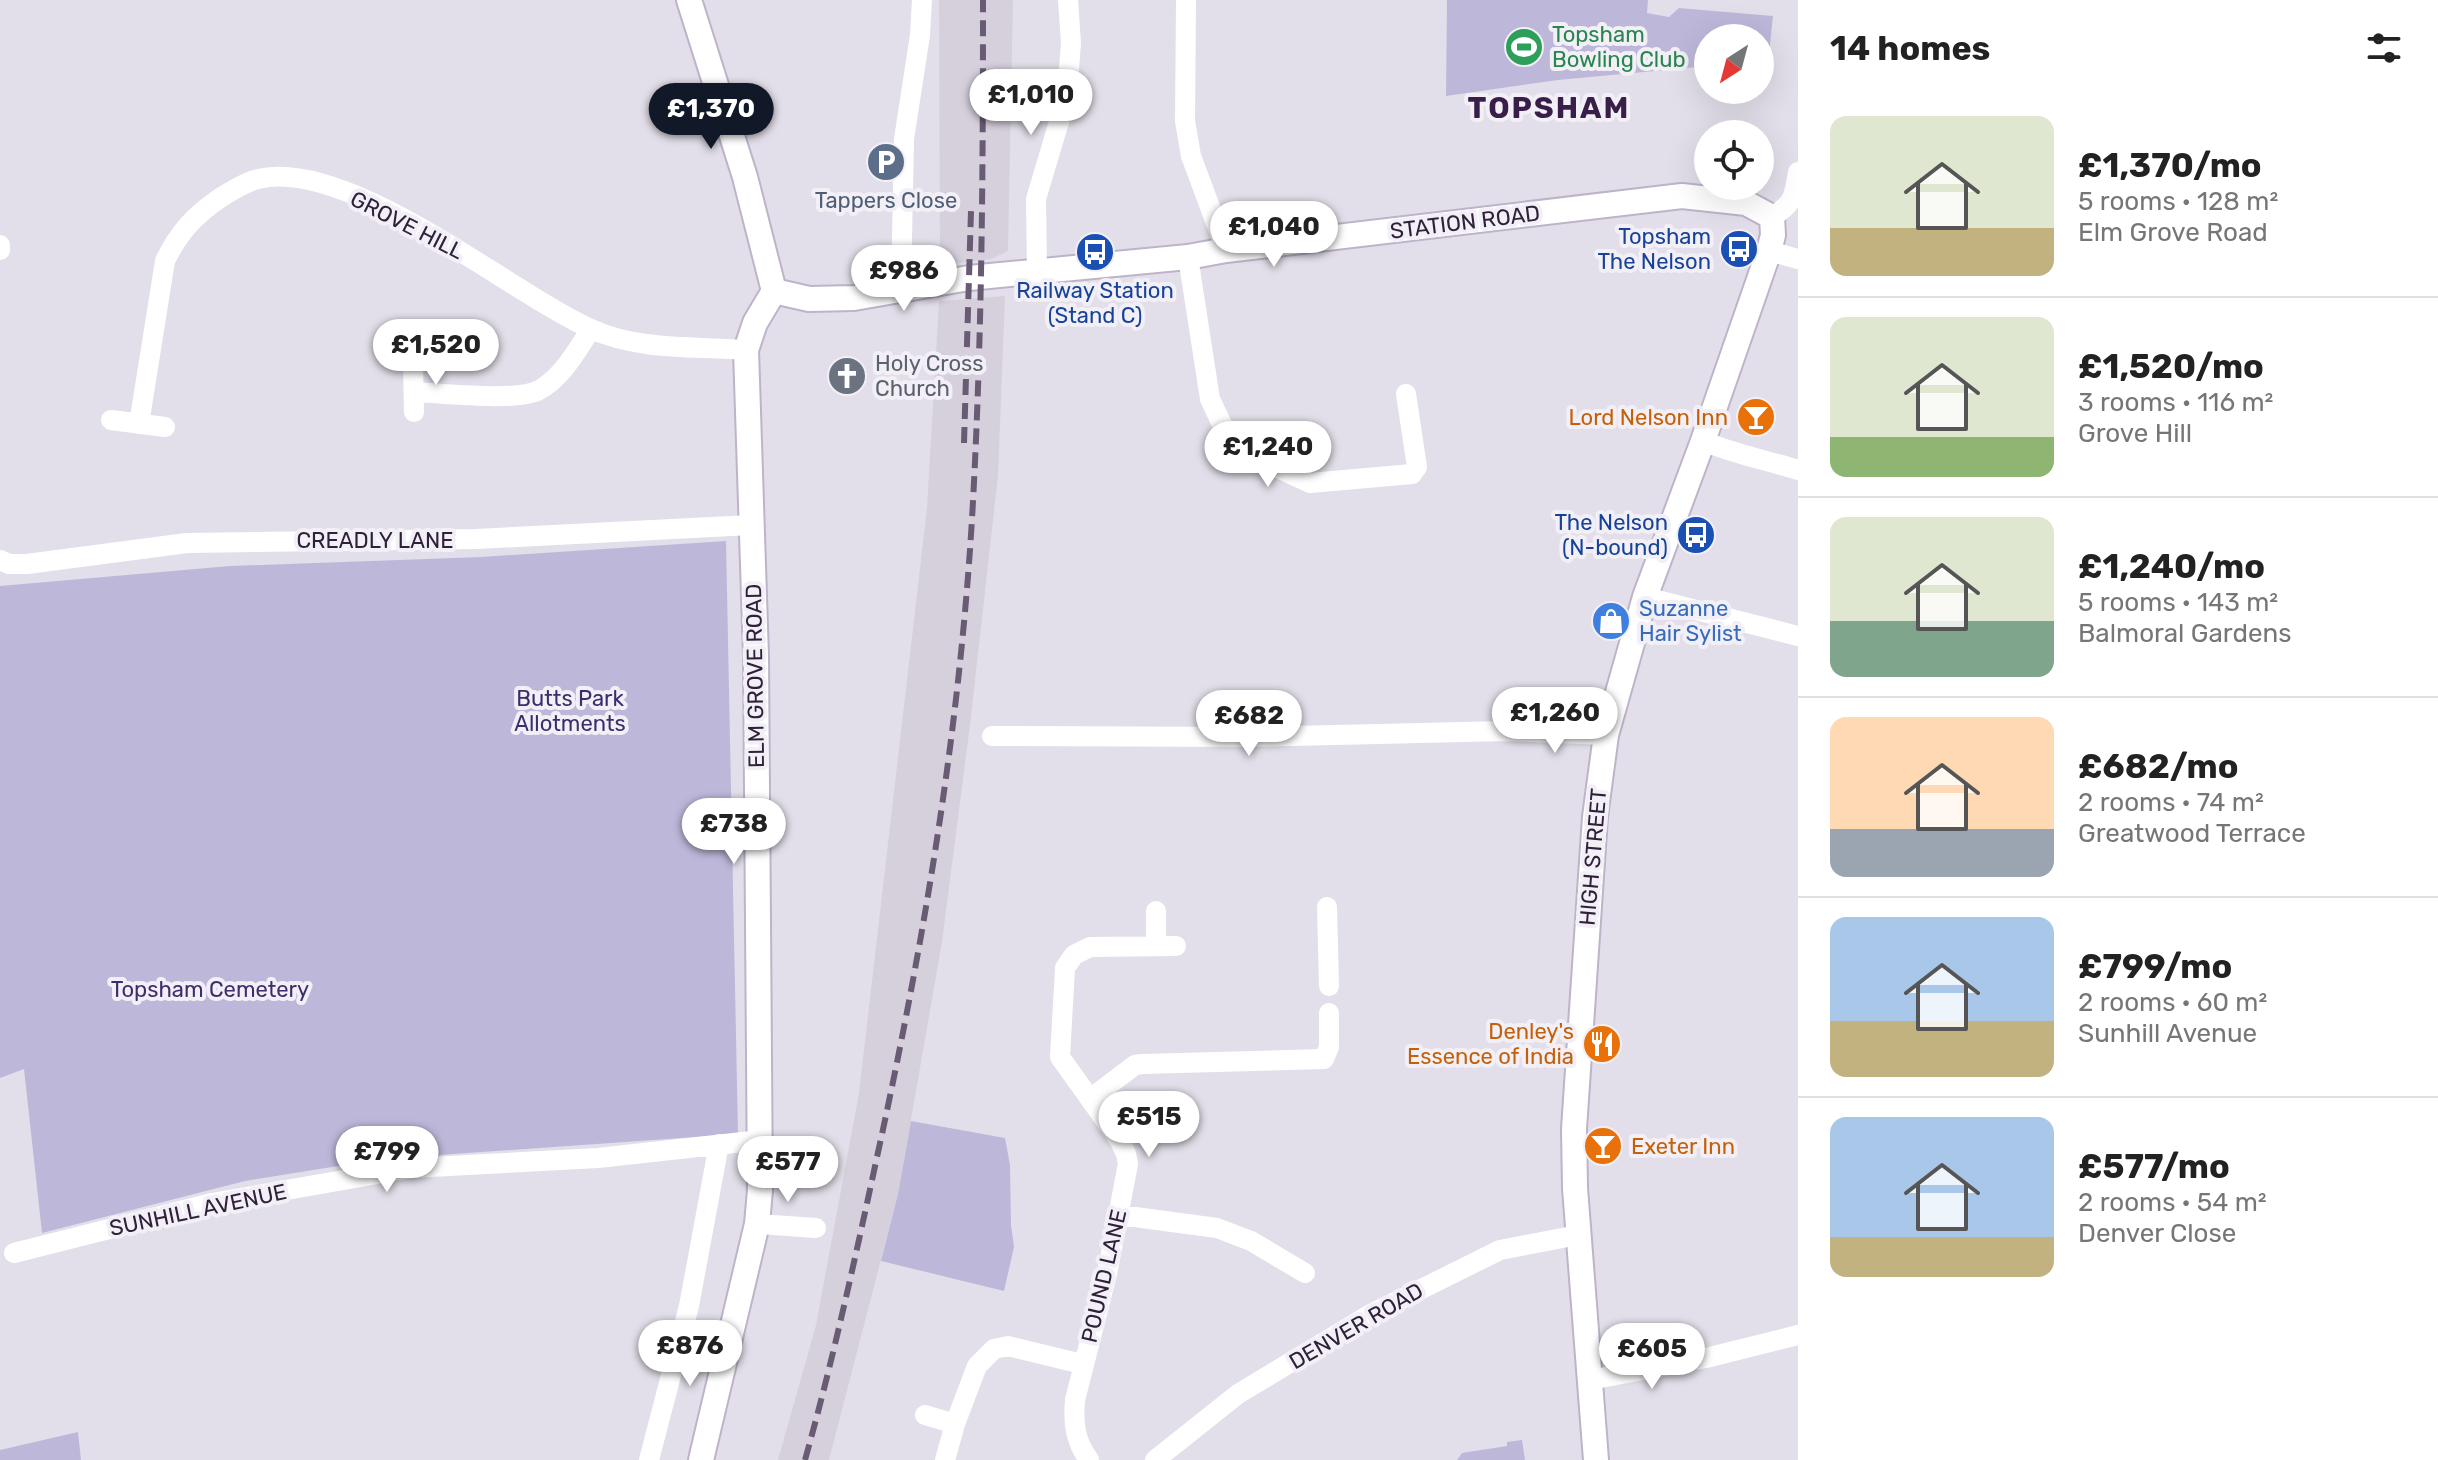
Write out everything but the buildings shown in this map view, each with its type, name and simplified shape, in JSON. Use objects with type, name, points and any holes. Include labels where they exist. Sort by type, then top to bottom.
[{"type":"street","points":[[689,0],[745,177],[774,291]]},
{"type":"street","points":[[901,289],[904,139],[920,35],[922,0]]},
{"type":"street","points":[[1037,271],[1036,199],[1067,95],[1071,43],[1068,0]]},
{"type":"street","points":[[1186,0],[1185,121],[1191,156],[1226,250]]},
{"type":"street","points":[[1772,217],[1789,206],[1798,172]]},
{"type":"street","name":"GROVE HILL","points":[[139,424],[165,261],[175,240],[199,212],[257,179],[298,180],[360,198],[435,236],[591,329],[627,341],[658,346],[746,350]]},
{"type":"street","name":"STATION ROAD","points":[[774,291],[809,299],[854,298],[969,278],[1188,257],[1682,196],[1746,203],[1772,217]]},
{"type":"street","name":"HIGH STREET","points":[[1596,1460],[1578,1235],[1574,1129],[1595,817],[1606,735],[1645,597],[1769,251],[1773,235],[1772,217]]},
{"type":"street","points":[[1769,251],[1798,259]]},
{"type":"street","points":[[1188,257],[1210,399],[1226,433],[1243,452],[1310,483],[1412,474],[1417,467],[1406,394]]},
{"type":"street","name":"ELM GROVE ROAD","points":[[701,1460],[757,1224],[761,1140],[756,657],[746,350],[755,323],[774,291]]},
{"type":"street","points":[[413,363],[414,402],[527,395],[538,391],[562,369],[591,329]]},
{"type":"street","points":[[111,420],[165,427]]},
{"type":"street","points":[[1703,441],[1728,452],[1759,457],[1798,470]]},
{"type":"street","name":"CREADLY LANE","points":[[0,560],[9,564],[27,564],[187,543],[476,539],[751,525]]},
{"type":"street","points":[[1645,597],[1798,636]]},
{"type":"street","points":[[992,736],[1245,737],[1506,731],[1606,735]]},
{"type":"street","points":[[1327,907],[1329,986]]},
{"type":"street","name":"POUND LANE","points":[[1089,1460],[1075,1434],[1073,1421],[1082,1364],[1107,1274],[1128,1164],[1126,1154],[1060,1057],[1065,968],[1074,955],[1090,947],[1166,946],[1156,911]]},
{"type":"street","points":[[1090,1099],[1135,1065],[1324,1059],[1329,1047],[1329,1013]]},
{"type":"street","name":"SUNHILL AVENUE","points":[[14,1253],[212,1203],[412,1168],[598,1158],[761,1140]]},
{"type":"street","points":[[649,1460],[689,1306],[719,1144]]},
{"type":"street","points":[[1120,1215],[1217,1228],[1251,1241],[1305,1273]]},
{"type":"street","points":[[757,1224],[816,1228]]},
{"type":"street","name":"DENVER ROAD","points":[[1155,1460],[1238,1394],[1369,1315],[1500,1250],[1578,1235]]},
{"type":"street","points":[[1590,1380],[1706,1358],[1798,1335]]},
{"type":"street","points":[[945,1460],[977,1366],[994,1349],[1008,1346],[1082,1364]]},
{"type":"street","points":[[925,1415],[955,1424]]},
{"type":"shaded area","points":[[939,0],[1013,0],[1008,251],[991,259],[940,265]]},
{"type":"shaded area","points":[[1005,296],[998,476],[970,725],[942,942],[898,1194],[829,1460],[778,1460],[816,1325],[859,1093],[927,508],[939,301]]},
{"type":"green space","name":"Topsham Bowling Club","points":[[1447,0],[1648,0],[1647,13],[1669,17],[1679,8],[1773,16],[1772,24],[1694,24],[1694,67],[1558,80],[1446,96]]},
{"type":"green space","name":"Topsham Cemetery","points":[[726,541],[738,1134],[382,1159],[245,1181],[42,1233],[24,1069],[0,1078],[0,586],[230,566],[481,557]]},
{"type":"green space","points":[[911,1121],[1005,1138],[1010,1165],[1014,1247],[1004,1291],[881,1261],[898,1194]]},
{"type":"green space","points":[[78,1432],[81,1460],[0,1460],[0,1450]]},
{"type":"green space","points":[[1522,1440],[1525,1460],[1457,1460],[1462,1453],[1507,1446],[1507,1442]]},
{"type":"railway","points":[[805,1460],[852,1271],[894,1078],[937,840],[958,680],[972,519],[978,389],[983,0]]},
{"type":"railway","points":[[964,443],[971,211]]},
{"type":"place","name":"Topsham Bowling Club","points":[[1524,47]]},
{"type":"place","name":"Tappers Close","points":[[886,162]]},
{"type":"place","name":"Topsham The Nelson","points":[[1739,249]]},
{"type":"place","name":"Railway Station (Stand C)","points":[[1095,252]]},
{"type":"place","name":"Holy Cross Church","points":[[847,376]]},
{"type":"place","name":"Lord Nelson Inn","points":[[1756,417]]},
{"type":"place","name":"The Nelson (N-bound)","points":[[1696,535]]},
{"type":"place","name":"Suzanne Hair Sylist","points":[[1611,621]]},
{"type":"place","name":"Denley's Essence of India","points":[[1602,1044]]},
{"type":"place","name":"Exeter Inn","points":[[1603,1146]]},
{"type":"district","name":"TOPSHAM","points":[[1549,108]]},
{"type":"park label","name":"Butts Park Allotments","points":[[570,710]]}]
